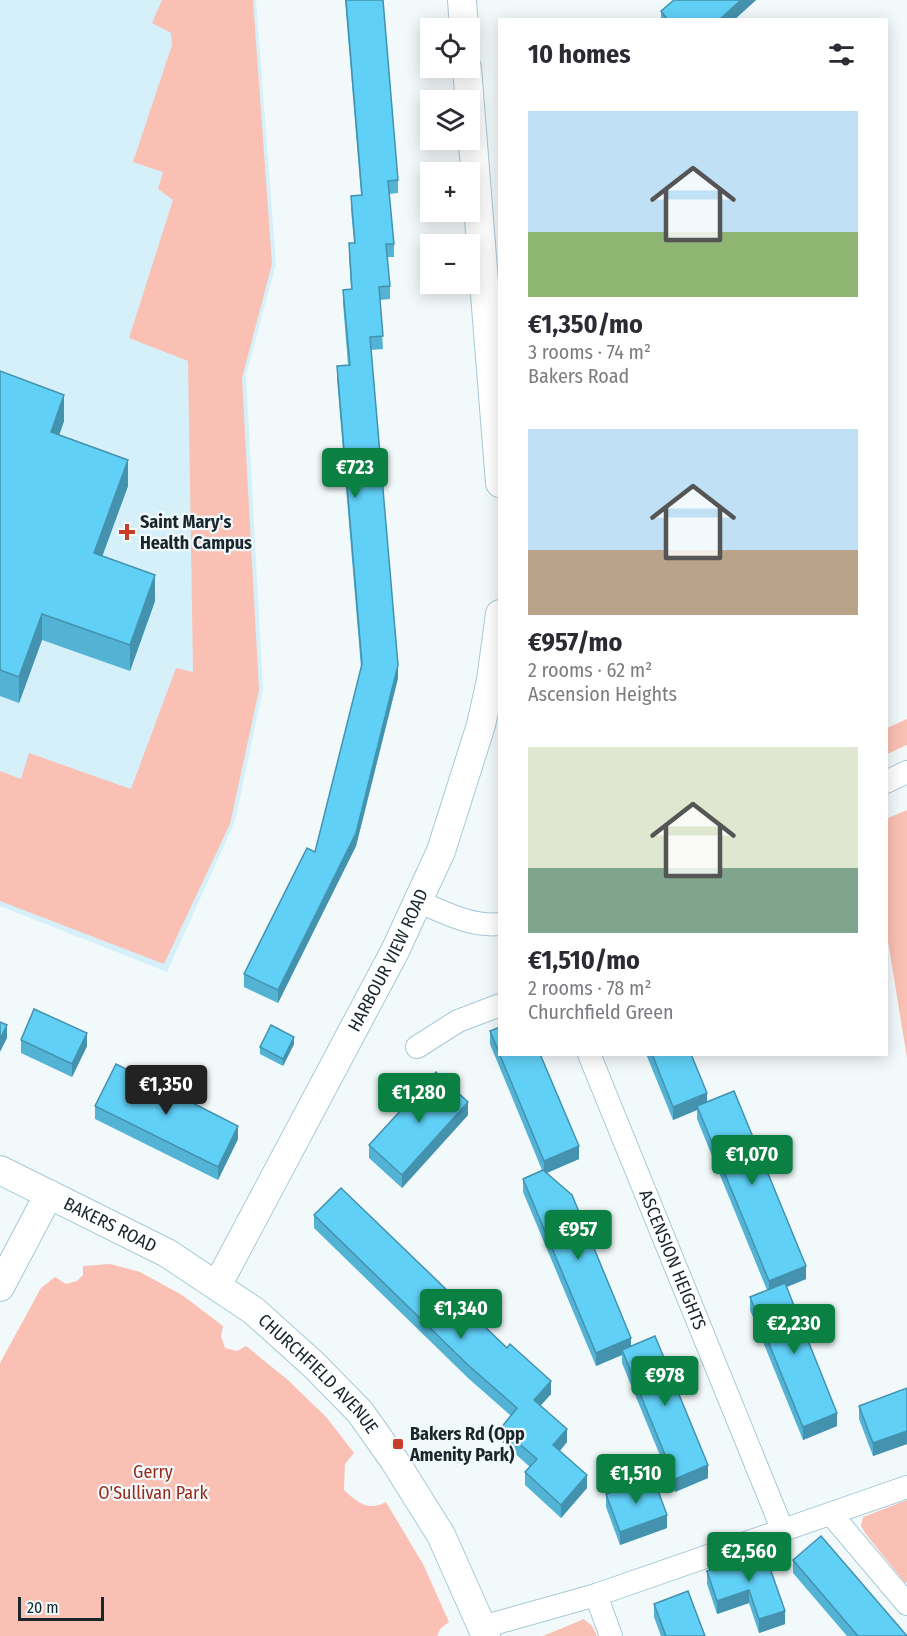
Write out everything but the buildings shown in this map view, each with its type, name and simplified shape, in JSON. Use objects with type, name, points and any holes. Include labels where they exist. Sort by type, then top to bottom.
[{"type":"street","points":[[462,0],[463,18]]},
{"type":"street","points":[[468,78],[498,458]]},
{"type":"street","name":"HARBOUR VIEW ROAD","points":[[218,1286],[419,902],[441,851],[481,725],[491,680],[498,629]]},
{"type":"street","points":[[888,781],[907,772]]},
{"type":"street","points":[[419,902],[461,919],[498,924]]},
{"type":"street","points":[[417,1047],[458,1021],[498,1006]]},
{"type":"street","name":"ASCENSION HEIGHTS","points":[[589,1056],[783,1531]]},
{"type":"street","name":"BAKERS ROAD","points":[[0,1170],[167,1253],[218,1286]]},
{"type":"street","points":[[0,1287],[49,1194]]},
{"type":"street","name":"CHURCHFIELD AVENUE","points":[[218,1286],[254,1311],[314,1365],[360,1413],[394,1460],[441,1535],[484,1632]]},
{"type":"street","points":[[484,1632],[783,1531],[907,1486]]},
{"type":"street","points":[[831,1514],[907,1604]]},
{"type":"street","points":[[596,1595],[611,1636]]},
{"type":"shaded area","name":"Saint Mary's Health Campus","points":[[0,0],[256,0],[276,264],[246,375],[263,689],[235,821],[167,972],[0,906]]},
{"type":"green space","points":[[162,0],[253,0],[272,264],[242,378],[259,690],[230,824],[164,964],[0,901],[0,771],[21,779],[29,753],[131,789],[176,668],[193,672],[188,361],[129,338],[173,200],[158,189],[163,172],[133,162],[172,45],[171,33],[152,23]]},
{"type":"green space","points":[[907,719],[907,745],[888,754],[888,728]]},
{"type":"green space","points":[[907,810],[907,1058],[888,941],[888,818]]},
{"type":"green space","name":"Gerry O'Sullivan Park","points":[[110,1264],[140,1272],[182,1295],[223,1326],[221,1336],[225,1348],[237,1351],[246,1346],[288,1380],[327,1418],[354,1453],[345,1464],[344,1490],[358,1502],[368,1506],[386,1502],[423,1564],[449,1622],[441,1628],[437,1636],[0,1636],[0,1363],[41,1288],[55,1277],[66,1284],[77,1281],[83,1275],[83,1266]]},
{"type":"green space","points":[[907,1500],[907,1582],[905,1583],[861,1526],[863,1517]]},
{"type":"green space","points":[[584,1619],[592,1626],[597,1636],[543,1636]]},
{"type":"place","name":"Saint Mary's Health Campus","points":[[127,532]]},
{"type":"place","name":"Bakers Rd (Opp Amenity Park)","points":[[398,1444]]}]
